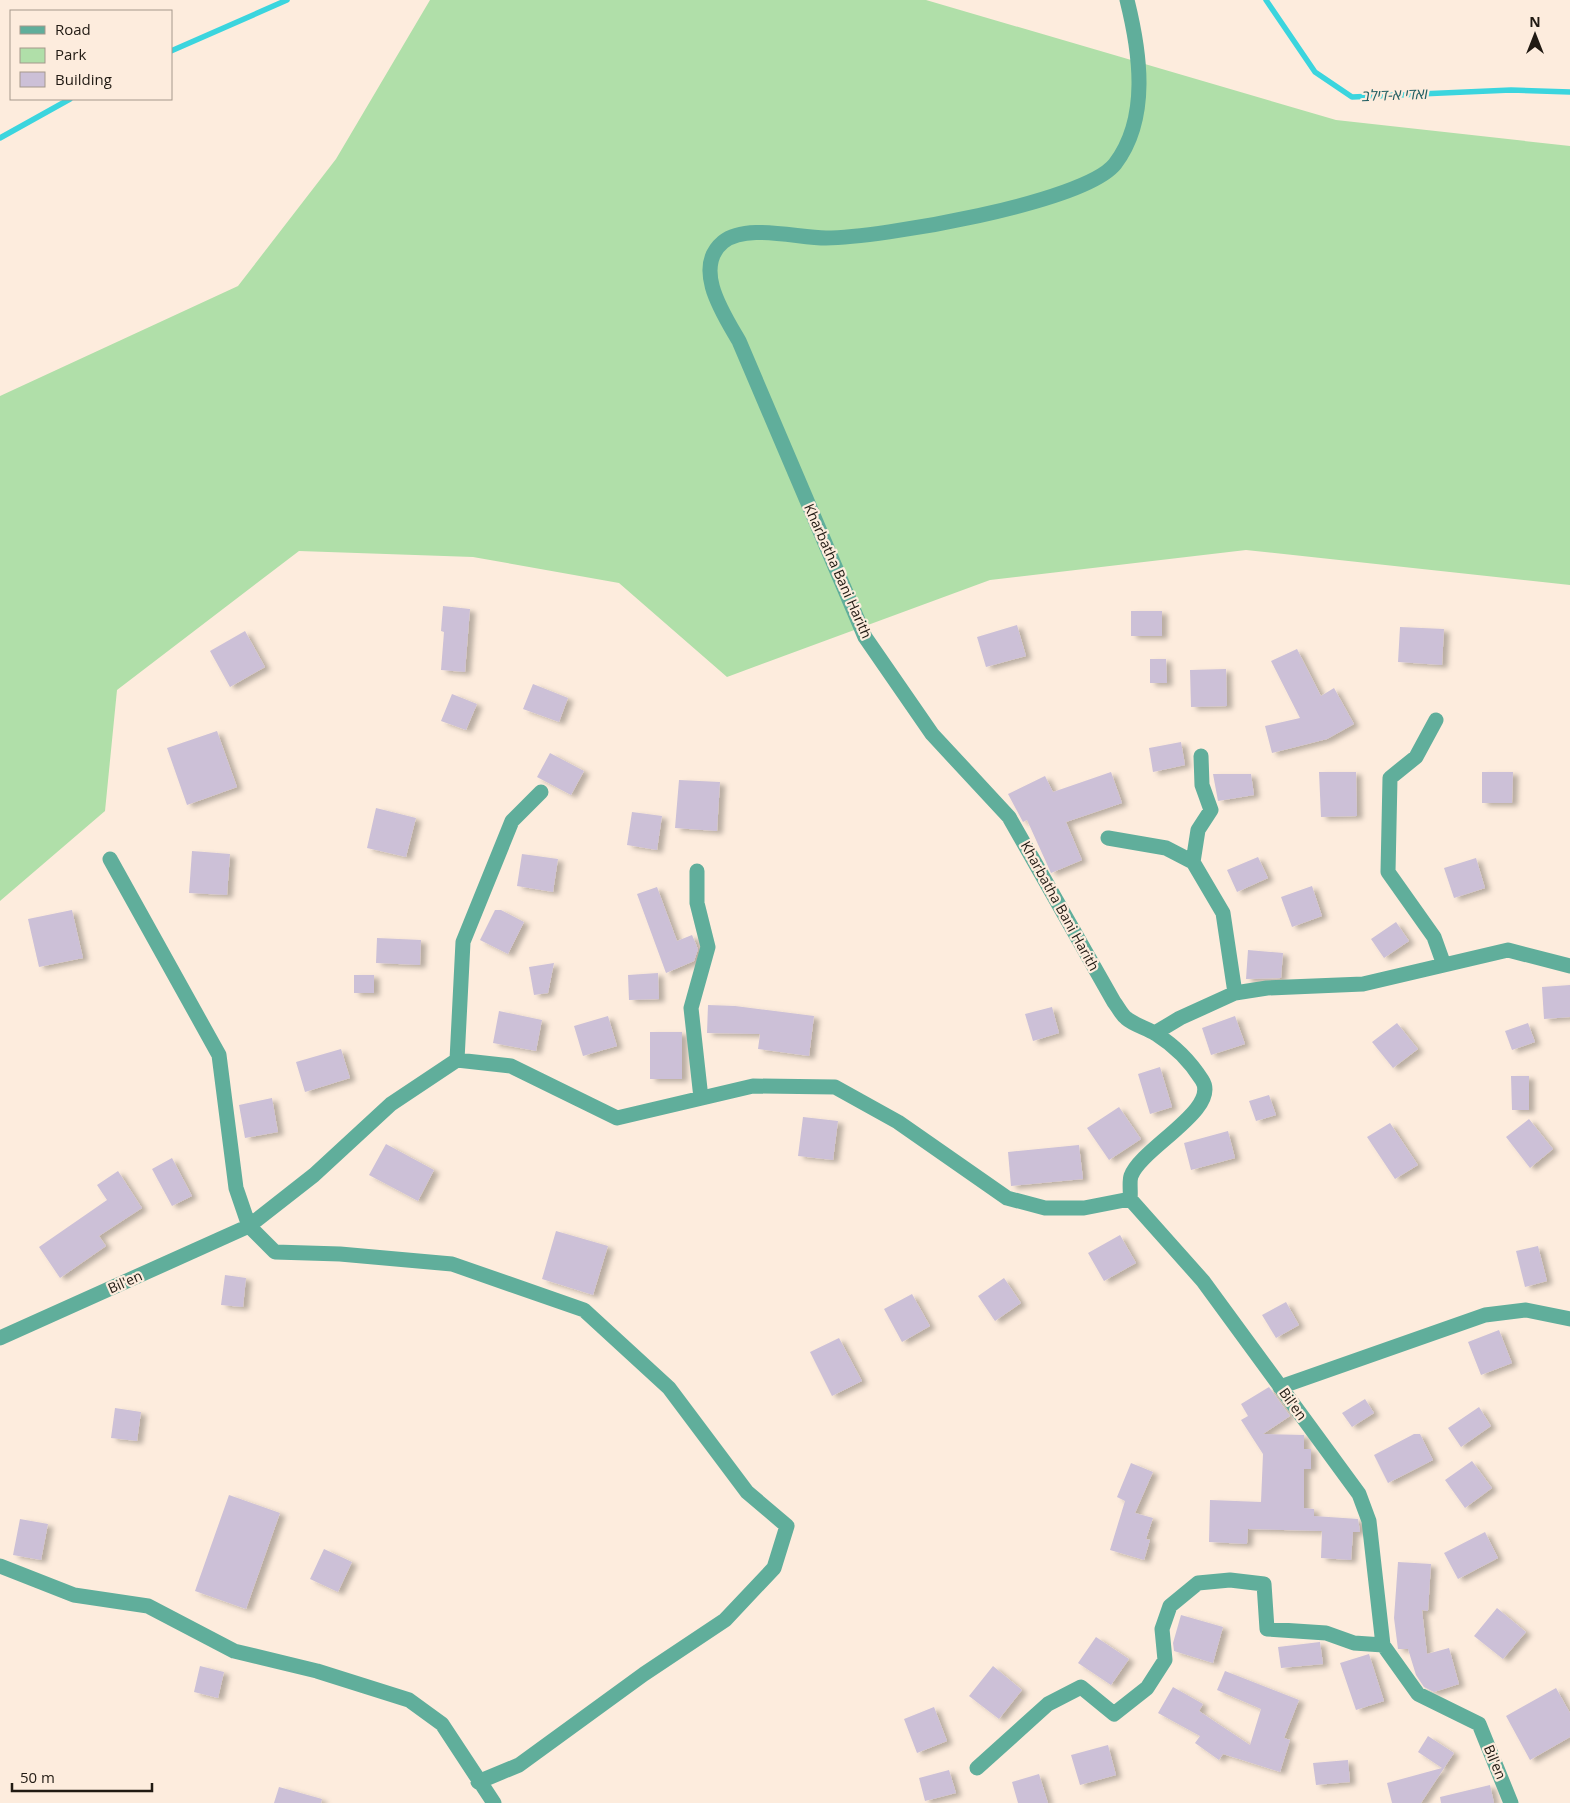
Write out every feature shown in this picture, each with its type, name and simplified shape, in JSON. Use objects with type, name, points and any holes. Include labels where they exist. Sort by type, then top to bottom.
[{"type":"street","name":"Kharbatha Bani Harith","points":[[1127,0],[1134,28],[1138,72],[1138,108],[1130,138],[1114,165],[1094,180],[1009,210],[878,234],[826,238],[738,233],[722,243],[712,260],[709,274],[717,302],[739,341],[865,637],[932,734],[1010,817],[1114,1002],[1126,1018],[1155,1033]]},
{"type":"street","points":[[1436,720],[1416,757],[1390,778],[1388,872],[1434,937],[1444,965]]},
{"type":"street","points":[[1193,862],[1198,830],[1211,810],[1202,785],[1201,756]]},
{"type":"street","points":[[541,792],[512,822],[463,942],[457,1060],[511,1066],[617,1118],[753,1086],[835,1087],[898,1122],[1007,1198],[1045,1208],[1084,1208],[1130,1199],[1131,1176],[1145,1155],[1196,1111],[1205,1096],[1204,1083],[1194,1067],[1173,1045],[1155,1033],[1180,1018],[1235,993],[1267,988],[1364,984],[1508,950],[1570,966]]},
{"type":"street","points":[[1108,838],[1166,848],[1193,862],[1223,912],[1235,993]]},
{"type":"street","points":[[110,859],[219,1055],[236,1188],[249,1226],[275,1252],[340,1254],[452,1264],[584,1310],[669,1388],[747,1492],[787,1526],[774,1568],[725,1620],[644,1674],[519,1765],[478,1782]]},
{"type":"street","points":[[696,871],[696,903],[708,947],[691,1008],[701,1098]]},
{"type":"street","name":"Bil'en","points":[[0,1338],[249,1226],[314,1175],[391,1104],[457,1060]]},
{"type":"street","name":"Bil'en","points":[[1130,1199],[1203,1281],[1359,1494],[1369,1521],[1383,1644],[1418,1694],[1479,1724],[1510,1803]]},
{"type":"street","points":[[1280,1387],[1485,1315],[1526,1310],[1570,1319]]},
{"type":"street","points":[[0,1566],[74,1595],[148,1606],[234,1651],[317,1671],[409,1700],[442,1724],[478,1782],[494,1803]]},
{"type":"street","points":[[977,1768],[1048,1704],[1081,1687],[1114,1714],[1147,1688],[1165,1660],[1162,1629],[1170,1606],[1198,1583],[1230,1580],[1264,1584],[1267,1629],[1326,1633],[1354,1643],[1383,1644]]},
{"type":"green space","points":[[430,0],[926,0],[1336,120],[1570,146],[1570,585],[1246,550],[990,580],[727,677],[619,583],[473,557],[299,551],[117,690],[105,811],[0,901],[0,396],[238,286],[336,159]]},
{"type":"building","points":[[443,606],[470,609],[465,672],[441,670],[444,632],[441,631]]},
{"type":"building","points":[[1131,611],[1162,611],[1162,636],[1131,636]]},
{"type":"building","points":[[1017,625],[1026,656],[986,667],[977,637]]},
{"type":"building","points":[[1400,627],[1444,629],[1442,665],[1398,662]]},
{"type":"building","points":[[245,631],[265,667],[230,687],[210,651]]},
{"type":"building","points":[[1297,649],[1321,696],[1334,688],[1354,724],[1327,739],[1272,753],[1265,726],[1300,718],[1271,661]]},
{"type":"building","points":[[1150,659],[1166,659],[1167,683],[1150,683]]},
{"type":"building","points":[[1226,669],[1227,706],[1191,707],[1190,670]]},
{"type":"building","points":[[533,684],[568,698],[559,722],[523,709]]},
{"type":"building","points":[[452,694],[477,704],[466,730],[441,721]]},
{"type":"building","points":[[217,731],[237,787],[187,805],[167,748]]},
{"type":"building","points":[[1181,742],[1185,765],[1153,772],[1149,748]]},
{"type":"building","points":[[550,753],[584,771],[571,795],[537,777]]},
{"type":"building","points":[[1111,772],[1122,803],[1066,822],[1082,860],[1051,873],[1027,820],[1023,822],[1008,794],[1045,776],[1053,792]]},
{"type":"building","points":[[1319,772],[1356,772],[1357,816],[1321,817]]},
{"type":"building","points":[[1482,772],[1513,772],[1512,803],[1482,803]]},
{"type":"building","points":[[1213,774],[1251,774],[1254,795],[1218,801]]},
{"type":"building","points":[[679,780],[720,782],[717,831],[675,828]]},
{"type":"building","points":[[376,808],[416,818],[406,857],[367,848]]},
{"type":"building","points":[[632,812],[662,816],[657,850],[627,845]]},
{"type":"building","points":[[192,851],[230,854],[227,895],[189,893]]},
{"type":"building","points":[[522,854],[558,859],[553,892],[517,886]]},
{"type":"building","points":[[1258,857],[1268,878],[1237,892],[1227,870]]},
{"type":"building","points":[[1476,858],[1485,888],[1454,898],[1444,868]]},
{"type":"building","points":[[1312,886],[1322,916],[1292,927],[1281,897]]},
{"type":"building","points":[[657,887],[677,941],[692,935],[698,949],[694,961],[666,973],[637,894]]},
{"type":"building","points":[[72,910],[83,958],[39,967],[28,919]]},
{"type":"building","points":[[495,910],[501,910],[524,922],[508,954],[480,940]]},
{"type":"building","points":[[1396,922],[1409,941],[1384,958],[1371,939]]},
{"type":"building","points":[[377,938],[421,940],[420,965],[376,963]]},
{"type":"building","points":[[1248,950],[1283,953],[1281,978],[1246,979]]},
{"type":"building","points":[[554,963],[548,993],[534,995],[529,967]]},
{"type":"building","points":[[658,973],[659,999],[629,1000],[628,975]]},
{"type":"building","points":[[354,975],[374,975],[374,993],[354,993]]},
{"type":"building","points":[[1570,985],[1570,1017],[1544,1019],[1542,987]]},
{"type":"building","points":[[708,1005],[735,1006],[814,1016],[809,1056],[758,1049],[760,1034],[707,1033]]},
{"type":"building","points":[[1052,1007],[1059,1033],[1033,1041],[1025,1014]]},
{"type":"building","points":[[499,1011],[542,1020],[536,1051],[493,1043]]},
{"type":"building","points":[[608,1016],[617,1046],[583,1056],[574,1026]]},
{"type":"building","points":[[1235,1016],[1245,1044],[1211,1055],[1202,1028]]},
{"type":"building","points":[[1397,1023],[1418,1049],[1393,1068],[1372,1042]]},
{"type":"building","points":[[1528,1023],[1535,1042],[1512,1050],[1505,1031]]},
{"type":"building","points":[[650,1032],[682,1032],[682,1079],[650,1079]]},
{"type":"building","points":[[341,1049],[350,1078],[305,1092],[296,1062]]},
{"type":"building","points":[[1160,1067],[1172,1107],[1150,1114],[1138,1074]]},
{"type":"building","points":[[1511,1076],[1529,1076],[1529,1110],[1512,1110]]},
{"type":"building","points":[[1269,1095],[1276,1115],[1256,1121],[1249,1101]]},
{"type":"building","points":[[272,1098],[278,1132],[245,1138],[239,1105]]},
{"type":"building","points":[[1119,1107],[1141,1139],[1109,1160],[1087,1128]]},
{"type":"building","points":[[803,1117],[838,1121],[833,1160],[798,1156]]},
{"type":"building","points":[[1529,1119],[1553,1149],[1530,1168],[1506,1137]]},
{"type":"building","points":[[1390,1123],[1418,1165],[1395,1179],[1367,1137]]},
{"type":"building","points":[[1228,1131],[1235,1158],[1191,1170],[1184,1143]]},
{"type":"building","points":[[386,1144],[434,1170],[418,1201],[369,1175]]},
{"type":"building","points":[[1079,1145],[1083,1179],[1011,1186],[1008,1152]]},
{"type":"building","points":[[172,1158],[192,1196],[172,1206],[152,1169]]},
{"type":"building","points":[[118,1171],[142,1208],[99,1236],[106,1246],[60,1278],[39,1247],[107,1200],[97,1185]]},
{"type":"building","points":[[556,1231],[608,1246],[593,1295],[542,1279]]},
{"type":"building","points":[[1120,1235],[1136,1263],[1104,1281],[1088,1253]]},
{"type":"building","points":[[1538,1246],[1547,1281],[1525,1287],[1516,1251]]},
{"type":"building","points":[[225,1275],[246,1278],[243,1307],[221,1305]]},
{"type":"building","points":[[1004,1278],[1021,1303],[995,1321],[978,1296]]},
{"type":"building","points":[[912,1294],[930,1326],[902,1342],[884,1309]]},
{"type":"building","points":[[1286,1302],[1299,1325],[1276,1338],[1262,1315]]},
{"type":"building","points":[[1499,1330],[1512,1363],[1481,1375],[1468,1342]]},
{"type":"building","points":[[839,1338],[862,1381],[832,1396],[810,1352]]},
{"type":"building","points":[[1269,1387],[1290,1416],[1263,1434],[1304,1435],[1304,1449],[1311,1449],[1311,1469],[1304,1469],[1304,1508],[1314,1509],[1314,1516],[1358,1519],[1360,1532],[1353,1532],[1351,1560],[1321,1558],[1322,1531],[1248,1529],[1247,1544],[1209,1542],[1210,1500],[1261,1502],[1263,1454],[1241,1420],[1248,1416],[1241,1404]]},
{"type":"building","points":[[1365,1399],[1374,1413],[1352,1427],[1342,1413]]},
{"type":"building","points":[[1479,1407],[1491,1426],[1461,1447],[1448,1428]]},
{"type":"building","points":[[115,1408],[141,1412],[137,1441],[111,1438]]},
{"type":"building","points":[[1414,1434],[1420,1434],[1433,1460],[1388,1483],[1374,1455]]},
{"type":"building","points":[[1472,1461],[1492,1488],[1465,1508],[1445,1480]]},
{"type":"building","points":[[1131,1463],[1153,1472],[1135,1513],[1153,1518],[1146,1539],[1150,1540],[1144,1560],[1110,1550],[1125,1501],[1117,1497]]},
{"type":"building","points":[[229,1495],[280,1513],[246,1609],[195,1591]]},
{"type":"building","points":[[20,1519],[48,1524],[41,1560],[13,1555]]},
{"type":"building","points":[[1485,1532],[1498,1558],[1458,1579],[1444,1553]]},
{"type":"building","points":[[324,1549],[352,1562],[338,1592],[310,1579]]},
{"type":"building","points":[[1398,1562],[1431,1564],[1428,1611],[1422,1610],[1427,1654],[1449,1648],[1459,1684],[1434,1692],[1424,1687],[1416,1675],[1408,1649],[1398,1649],[1394,1618]]},
{"type":"building","points":[[1497,1608],[1526,1632],[1503,1659],[1474,1636]]},
{"type":"building","points":[[1181,1615],[1223,1627],[1213,1663],[1174,1651],[1173,1643]]},
{"type":"building","points":[[1096,1637],[1129,1659],[1111,1685],[1078,1663]]},
{"type":"building","points":[[1320,1642],[1323,1664],[1281,1668],[1278,1647]]},
{"type":"building","points":[[1369,1654],[1384,1701],[1356,1710],[1340,1663]]},
{"type":"building","points":[[200,1666],[224,1672],[218,1698],[194,1692]]},
{"type":"building","points":[[993,1666],[1022,1690],[999,1719],[969,1696]]},
{"type":"building","points":[[1225,1671],[1299,1700],[1284,1738],[1290,1740],[1280,1772],[1223,1754],[1219,1760],[1195,1743],[1200,1736],[1158,1713],[1173,1687],[1203,1704],[1199,1711],[1250,1745],[1261,1709],[1217,1690]]},
{"type":"building","points":[[1556,1688],[1570,1713],[1570,1737],[1530,1760],[1506,1716]]},
{"type":"building","points":[[934,1707],[947,1741],[917,1753],[904,1719]]},
{"type":"building","points":[[1428,1736],[1454,1753],[1421,1803],[1392,1803],[1387,1783],[1442,1768],[1418,1752]]},
{"type":"building","points":[[1108,1745],[1116,1775],[1080,1785],[1071,1755]]},
{"type":"building","points":[[1348,1760],[1350,1782],[1316,1785],[1313,1763]]},
{"type":"building","points":[[949,1770],[956,1793],[925,1801],[919,1778]]},
{"type":"building","points":[[1039,1774],[1048,1803],[1018,1803],[1012,1782]]},
{"type":"building","points":[[1490,1785],[1494,1803],[1441,1803],[1440,1797]]},
{"type":"building","points":[[279,1787],[322,1799],[321,1803],[274,1803]]},
{"type":"waterway","name":"ואדי א-דילב","points":[[172,51],[287,0]]},
{"type":"waterway","name":"ואדי א-דילב","points":[[1266,0],[1315,72],[1352,97],[1511,90],[1570,92]]},
{"type":"waterway","name":"ואדי א-דילב","points":[[0,138],[68,100]]}]
